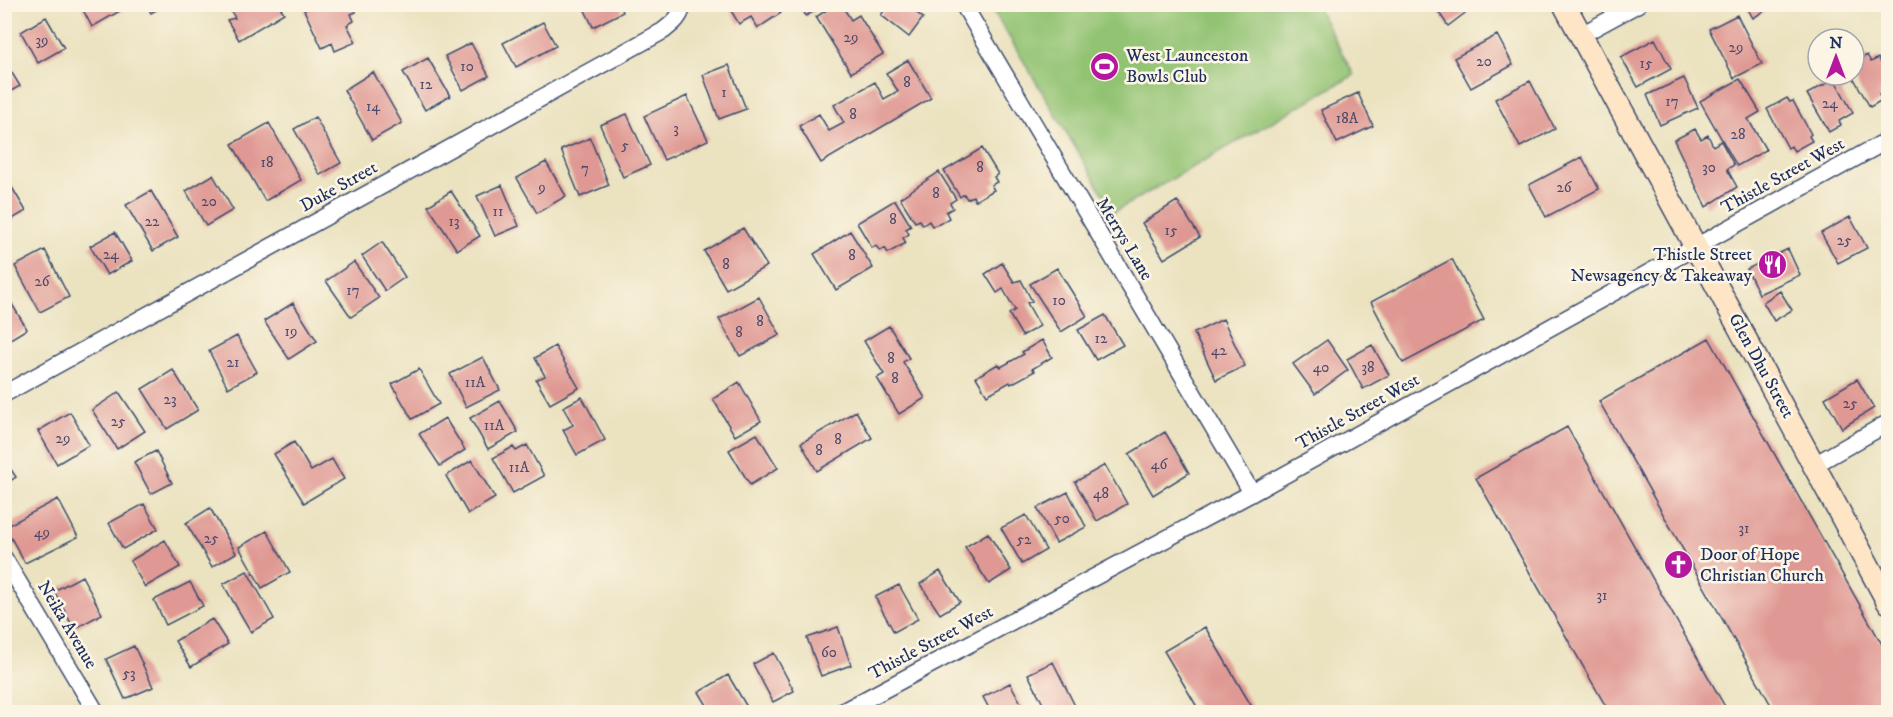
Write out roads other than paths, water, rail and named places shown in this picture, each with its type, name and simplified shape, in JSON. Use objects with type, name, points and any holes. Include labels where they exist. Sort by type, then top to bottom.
[{"type":"street","name":"Duke Street","points":[[4,394],[663,31],[674,23],[682,9],[682,4]]},
{"type":"street","name":"Merrys Lane","points":[[963,4],[1252,493]]},
{"type":"street","name":"Glen Dhu Street","points":[[1564,4],[1888,602]]},
{"type":"street","points":[[1581,35],[1638,4]]},
{"type":"street","name":"Thistle Street West","points":[[843,712],[1252,493],[1888,140]]},
{"type":"street","points":[[1814,465],[1888,423]]},
{"type":"street","name":"Neika Avenue","points":[[4,558],[96,712]]},
{"type":"place","name":"West Launceston Bowls Club","points":[[1105,66]]},
{"type":"place","name":"Thistle Street Newsagency & Takeaway","points":[[1773,265]]},
{"type":"place","name":"Door of Hope Christian Church","points":[[1679,565]]}]
